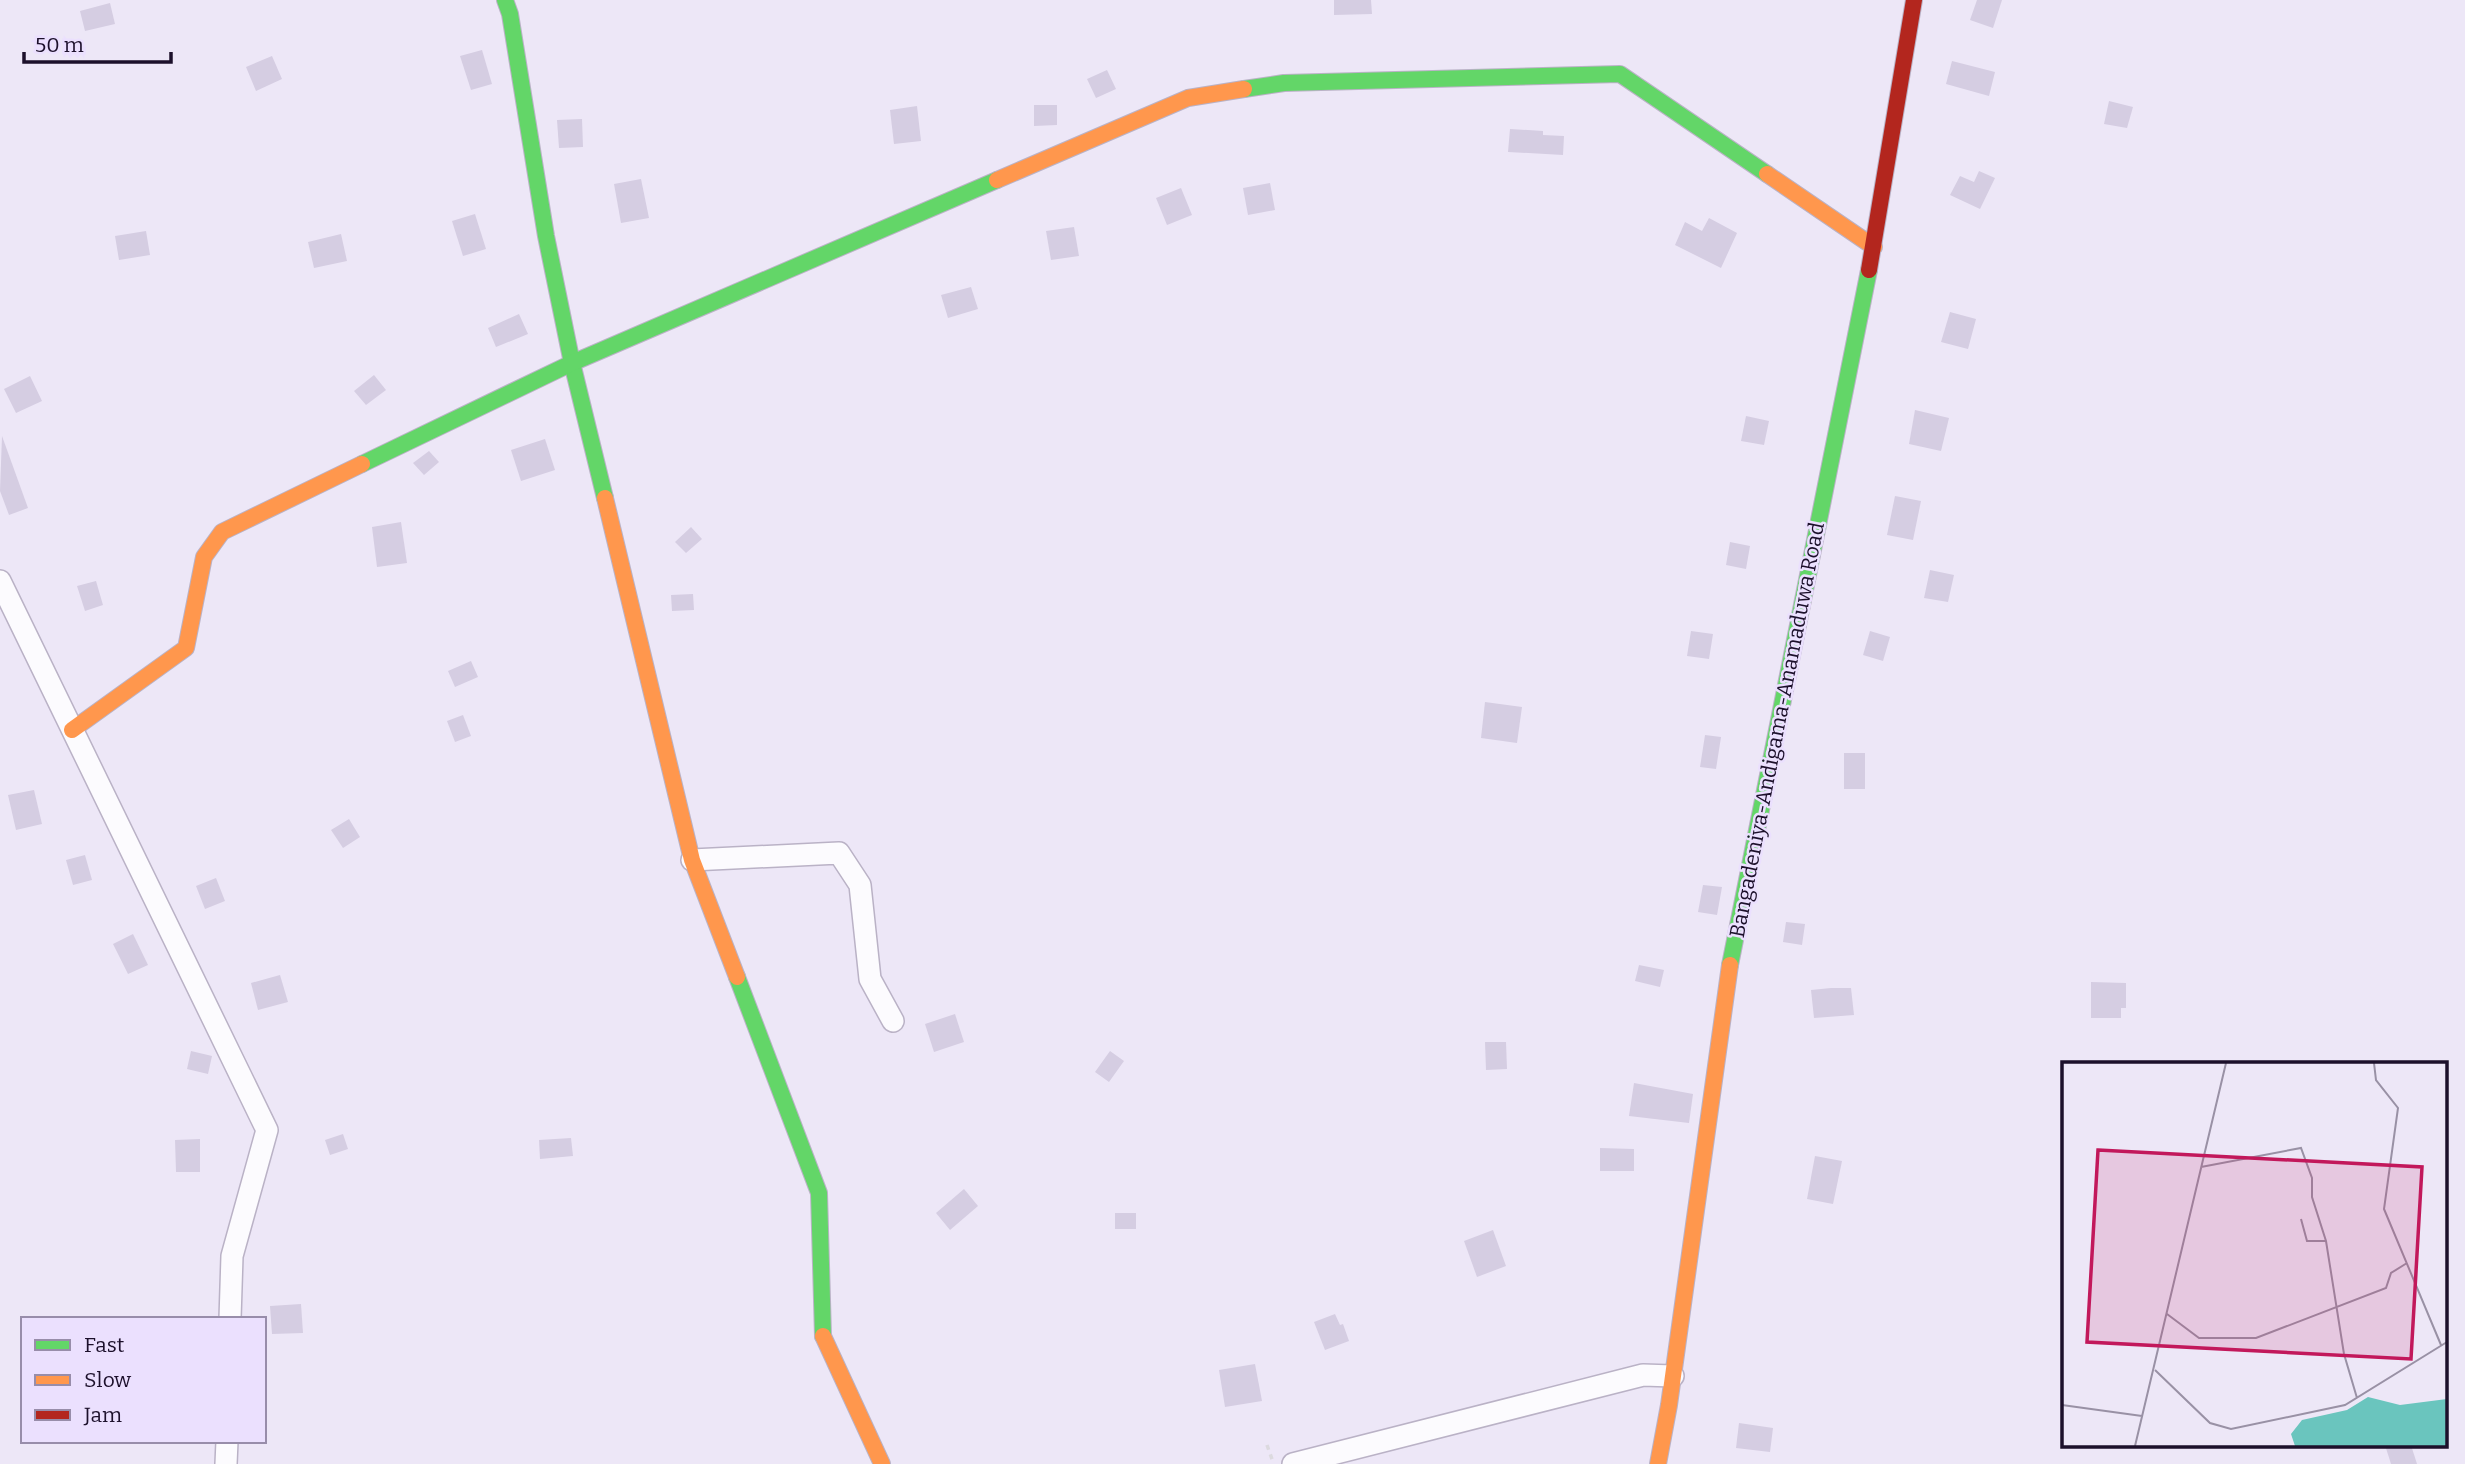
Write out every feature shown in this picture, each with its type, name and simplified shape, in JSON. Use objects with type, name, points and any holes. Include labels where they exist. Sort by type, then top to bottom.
[{"type":"street","points":[[505,0],[510,14],[546,236],[572,363],[692,860],[819,1193],[824,1337],[882,1464]]},
{"type":"street","name":"Bangadeniya-Andigama-Anamaduwa Road","points":[[1657,1464],[1673,1376],[1734,939],[1874,247],[1914,0]]},
{"type":"street","points":[[72,730],[186,648],[204,557],[222,532],[572,363],[1188,98],[1284,83],[1620,74],[1874,247]]},
{"type":"street","points":[[0,581],[267,1130],[232,1256],[230,1317]]},
{"type":"street","points":[[692,860],[839,853],[860,885],[870,979],[893,1021]]},
{"type":"street","points":[[1293,1464],[1643,1375],[1673,1376]]},
{"type":"street","points":[[226,1464],[227,1443]]},
{"type":"path","points":[[1267,1446],[1273,1464]]},
{"type":"building","points":[[1334,0],[1371,0],[1372,14],[1334,15]]},
{"type":"building","points":[[1977,0],[2002,0],[1993,28],[1970,20]]},
{"type":"building","points":[[110,3],[115,24],[85,31],[80,11]]},
{"type":"building","points":[[482,50],[492,84],[471,90],[460,56]]},
{"type":"building","points":[[272,56],[282,79],[256,91],[246,67]]},
{"type":"building","points":[[1952,61],[1995,72],[1989,96],[1946,84]]},
{"type":"building","points":[[1107,70],[1116,89],[1096,98],[1087,79]]},
{"type":"building","points":[[2109,101],[2133,107],[2127,128],[2104,124]]},
{"type":"building","points":[[1034,105],[1057,105],[1057,125],[1034,126]]},
{"type":"building","points":[[917,106],[921,141],[894,144],[890,110]]},
{"type":"building","points":[[582,119],[583,147],[559,148],[557,120]]},
{"type":"building","points":[[1510,129],[1543,131],[1543,135],[1564,136],[1563,155],[1508,152]]},
{"type":"building","points":[[1979,171],[1995,178],[1980,209],[1950,195],[1960,176],[1974,182]]},
{"type":"building","points":[[641,179],[649,218],[621,223],[614,184]]},
{"type":"building","points":[[1270,183],[1275,210],[1248,215],[1243,188]]},
{"type":"building","points":[[1181,188],[1192,215],[1167,225],[1156,198]]},
{"type":"building","points":[[475,214],[486,249],[463,256],[452,221]]},
{"type":"building","points":[[1709,218],[1737,233],[1721,268],[1675,245],[1685,222],[1702,231]]},
{"type":"building","points":[[1074,227],[1079,256],[1051,260],[1046,231]]},
{"type":"building","points":[[146,231],[150,255],[119,260],[115,236]]},
{"type":"building","points":[[341,234],[347,261],[314,268],[308,242]]},
{"type":"building","points":[[971,287],[978,309],[948,318],[941,295]]},
{"type":"building","points":[[1950,312],[1976,319],[1968,349],[1941,342]]},
{"type":"building","points":[[519,314],[528,334],[496,347],[488,328]]},
{"type":"building","points":[[374,375],[386,390],[366,405],[354,391]]},
{"type":"building","points":[[30,376],[42,401],[16,413],[4,389]]},
{"type":"building","points":[[1915,410],[1949,418],[1941,451],[1909,444]]},
{"type":"building","points":[[1746,416],[1769,421],[1764,445],[1741,441]]},
{"type":"building","points":[[2,436],[28,508],[9,515],[0,491]]},
{"type":"building","points":[[545,439],[555,470],[521,481],[511,450]]},
{"type":"building","points":[[429,451],[439,462],[424,475],[413,463]]},
{"type":"building","points":[[1895,496],[1921,501],[1913,540],[1887,535]]},
{"type":"building","points":[[401,522],[407,563],[377,567],[372,527]]},
{"type":"building","points":[[691,527],[702,539],[686,553],[675,542]]},
{"type":"building","points":[[1730,542],[1750,546],[1746,569],[1726,565]]},
{"type":"building","points":[[1930,570],[1954,575],[1948,602],[1924,598]]},
{"type":"building","points":[[96,581],[103,605],[85,611],[77,586]]},
{"type":"building","points":[[693,594],[694,610],[672,611],[671,595]]},
{"type":"building","points":[[1691,631],[1713,634],[1709,659],[1687,656]]},
{"type":"building","points":[[1870,631],[1890,637],[1883,661],[1863,655]]},
{"type":"building","points":[[471,661],[478,677],[455,687],[448,671]]},
{"type":"building","points":[[1485,702],[1522,707],[1517,743],[1481,738]]},
{"type":"building","points":[[463,715],[471,736],[455,742],[447,721]]},
{"type":"building","points":[[1705,735],[1721,737],[1716,769],[1700,767]]},
{"type":"building","points":[[1844,753],[1865,753],[1865,789],[1844,789]]},
{"type":"building","points":[[34,790],[42,824],[16,830],[8,795]]},
{"type":"building","points":[[349,819],[360,837],[343,848],[331,830]]},
{"type":"building","points":[[85,855],[92,880],[73,885],[66,860]]},
{"type":"building","points":[[216,878],[225,901],[205,909],[196,886]]},
{"type":"building","points":[[1703,885],[1722,887],[1717,915],[1698,912]]},
{"type":"building","points":[[1786,922],[1805,924],[1802,945],[1783,942]]},
{"type":"building","points":[[133,934],[148,965],[128,974],[113,944]]},
{"type":"building","points":[[1639,965],[1664,970],[1660,987],[1635,981]]},
{"type":"building","points":[[280,975],[288,1002],[258,1010],[251,983]]},
{"type":"building","points":[[2091,982],[2126,983],[2126,1008],[2121,1008],[2121,1018],[2091,1018]]},
{"type":"building","points":[[1851,988],[1854,1015],[1814,1018],[1811,990]]},
{"type":"building","points":[[955,1014],[964,1042],[934,1052],[925,1024]]},
{"type":"building","points":[[1485,1042],[1506,1042],[1507,1069],[1486,1070]]},
{"type":"building","points":[[191,1051],[212,1056],[208,1074],[187,1069]]},
{"type":"building","points":[[1110,1051],[1124,1061],[1109,1082],[1095,1072]]},
{"type":"building","points":[[1634,1083],[1693,1094],[1689,1123],[1629,1116]]},
{"type":"building","points":[[343,1134],[348,1149],[330,1155],[325,1140]]},
{"type":"building","points":[[571,1138],[573,1156],[540,1159],[539,1140]]},
{"type":"building","points":[[200,1139],[200,1172],[176,1172],[175,1140]]},
{"type":"building","points":[[1600,1148],[1634,1149],[1634,1171],[1600,1171]]},
{"type":"building","points":[[1815,1156],[1842,1161],[1833,1204],[1807,1199]]},
{"type":"building","points":[[964,1189],[978,1206],[950,1230],[936,1213]]},
{"type":"building","points":[[1115,1213],[1136,1213],[1136,1229],[1115,1229]]},
{"type":"building","points":[[1493,1230],[1506,1266],[1477,1277],[1464,1241]]},
{"type":"building","points":[[301,1304],[303,1333],[272,1334],[270,1306]]},
{"type":"building","points":[[1335,1314],[1340,1325],[1343,1324],[1349,1341],[1325,1350],[1314,1322]]},
{"type":"building","points":[[1255,1364],[1262,1401],[1225,1407],[1219,1370]]},
{"type":"building","points":[[1739,1423],[1773,1428],[1770,1452],[1736,1448]]},
{"type":"building","points":[[2385,1446],[2411,1446],[2417,1464],[2391,1464]]},
{"type":"traffic: fast","points":[[505,0],[510,14],[546,236],[572,363],[605,498]]},
{"type":"traffic: fast","points":[[1244,89],[1284,83],[1620,74],[1767,174]]},
{"type":"traffic: fast","points":[[362,464],[572,363],[997,180]]},
{"type":"traffic: fast","points":[[1730,965],[1869,270]]},
{"type":"traffic: fast","points":[[737,977],[819,1193],[823,1336]]},
{"type":"traffic: slow","points":[[997,180],[1188,98],[1244,89]]},
{"type":"traffic: slow","points":[[1767,174],[1874,247]]},
{"type":"traffic: slow","points":[[72,730],[186,648],[204,557],[222,532],[362,464]]},
{"type":"traffic: slow","points":[[605,498],[692,860],[737,977]]},
{"type":"traffic: slow","points":[[1658,1464],[1669,1405],[1730,965]]},
{"type":"traffic: slow","points":[[823,1336],[882,1464]]},
{"type":"traffic: jam","points":[[1869,270],[1914,0]]}]
